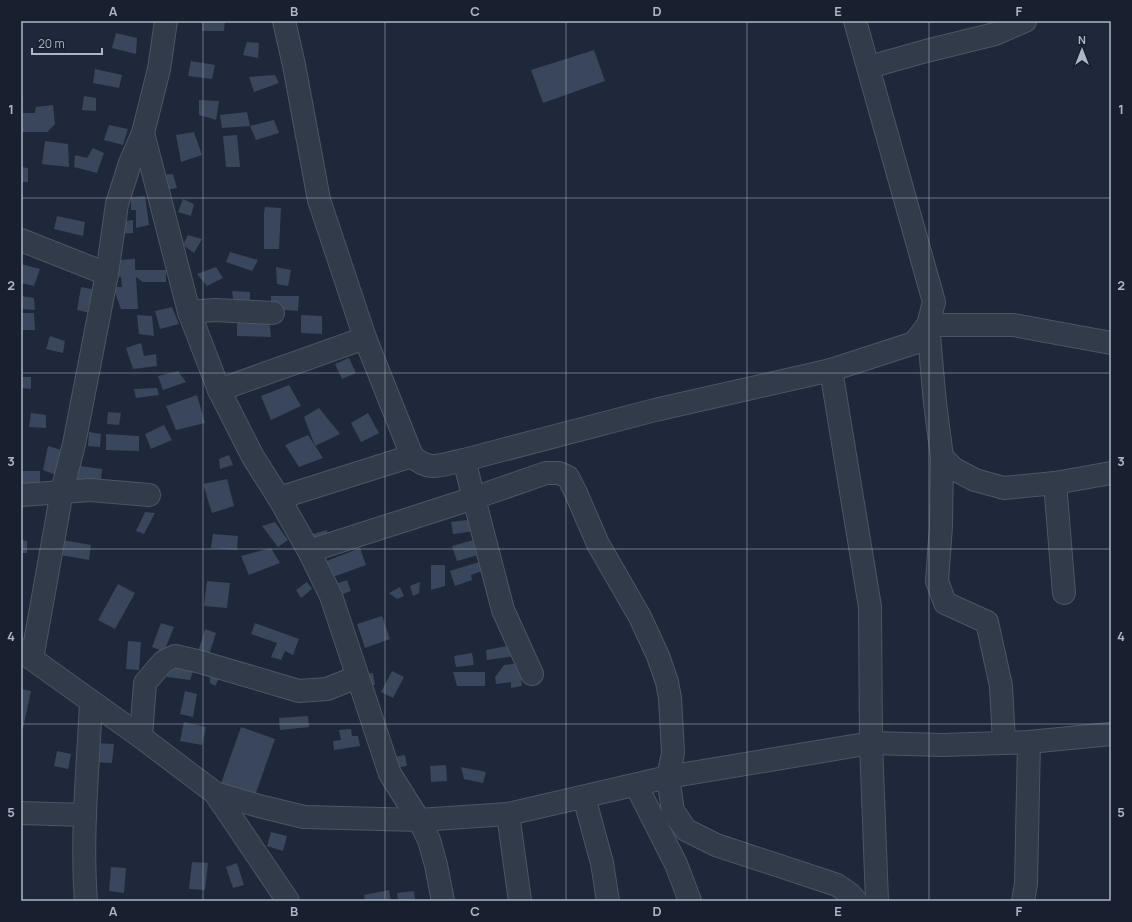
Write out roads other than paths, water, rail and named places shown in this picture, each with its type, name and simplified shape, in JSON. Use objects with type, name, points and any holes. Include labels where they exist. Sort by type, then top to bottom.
[{"type":"street","points":[[166,21],[158,68],[143,133],[122,184],[117,204],[107,274],[74,444],[62,491],[27,655],[215,792],[260,806],[304,817],[419,820],[508,814],[668,777],[871,743],[943,745],[1111,738]]},
{"type":"street","points":[[284,21],[294,65],[319,200],[365,338],[412,456],[420,464],[433,467],[464,460],[655,410],[831,370],[914,342],[928,325]]},
{"type":"street","points":[[855,21],[934,302],[928,325],[935,403],[942,457],[941,526],[937,581],[945,603],[987,622],[1000,686],[1004,742]]},
{"type":"street","points":[[869,67],[995,34],[1025,21]]},
{"type":"street","points":[[143,133],[189,312],[219,390],[253,457],[279,498],[309,551],[331,596],[390,774],[419,820],[429,840],[444,901]]},
{"type":"street","points":[[21,240],[107,274]]},
{"type":"street","points":[[189,312],[222,310],[273,313]]},
{"type":"street","points":[[928,325],[1013,325],[1111,343]]},
{"type":"street","points":[[219,390],[365,338]]},
{"type":"street","points":[[831,370],[870,607],[871,743],[878,901]]},
{"type":"street","points":[[279,498],[412,456]]},
{"type":"street","points":[[942,457],[954,469],[975,480],[1004,488],[1055,483],[1111,473]]},
{"type":"street","points":[[464,460],[503,610],[532,674]]},
{"type":"street","points":[[309,551],[474,498],[546,473],[559,473],[568,477],[598,544],[640,617],[658,656],[667,682],[670,698],[673,753],[668,777],[673,811],[686,830],[716,845],[837,885],[850,894],[856,901]]},
{"type":"street","points":[[1055,483],[1064,593]]},
{"type":"street","points":[[21,495],[90,490],[149,495]]},
{"type":"street","points":[[141,738],[145,683],[164,662],[174,656],[197,661],[299,691],[327,689],[357,677]]},
{"type":"street","points":[[86,901],[84,877],[85,815],[91,702]]},
{"type":"street","points":[[1023,901],[1026,884],[1029,742]]},
{"type":"street","points":[[636,785],[676,864],[690,901]]},
{"type":"street","points":[[215,792],[288,901]]},
{"type":"street","points":[[584,797],[602,863],[608,901]]},
{"type":"street","points":[[21,813],[85,815]]},
{"type":"street","points":[[508,814],[520,901]]}]
